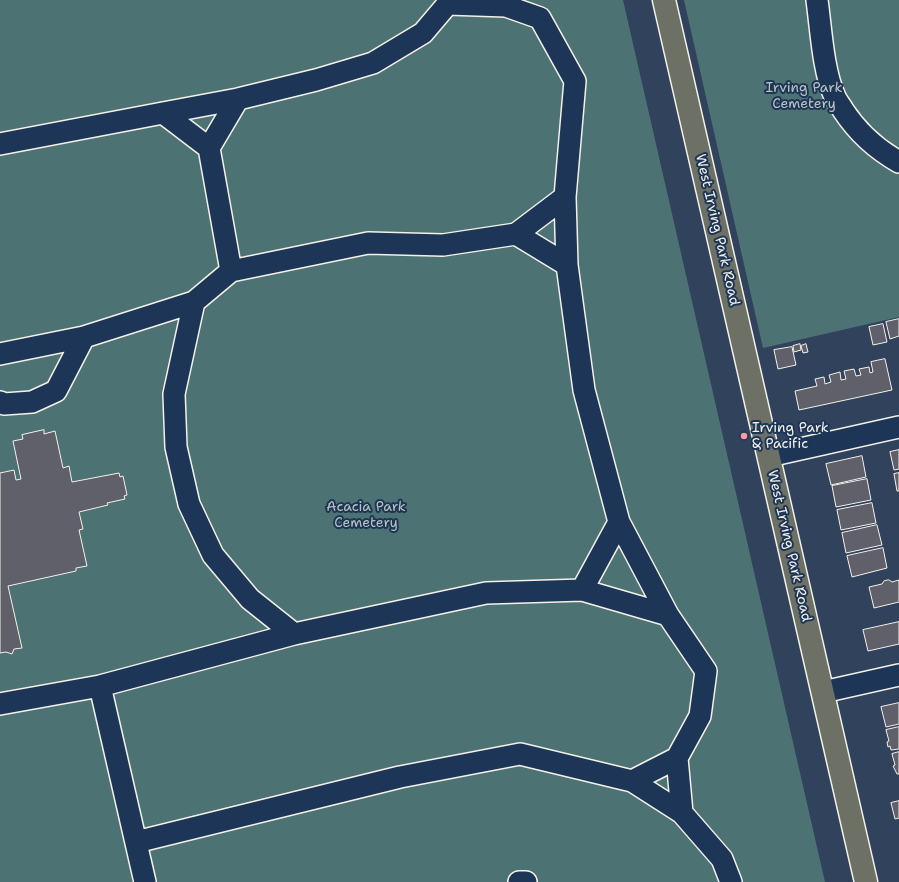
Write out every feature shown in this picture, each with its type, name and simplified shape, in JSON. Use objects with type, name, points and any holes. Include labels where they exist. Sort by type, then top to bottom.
[{"type":"main road","name":"West Irving Park Road","points":[[664,0],[866,882]]},
{"type":"street","points":[[817,0],[828,74],[835,98],[850,121],[865,139],[884,154],[899,162]]},
{"type":"street","points":[[0,144],[238,100],[316,80],[373,63],[423,33],[449,2],[506,3],[540,18],[575,81],[565,198],[567,265],[584,390],[619,522],[668,615],[706,671],[700,716],[677,758],[682,813]]},
{"type":"street","points":[[232,272],[209,148],[238,100]]},
{"type":"street","points":[[163,113],[209,148]]},
{"type":"street","points":[[0,354],[84,337],[194,302],[232,272],[368,243],[443,245],[516,234],[565,198]]},
{"type":"street","points":[[516,234],[567,265]]},
{"type":"street","points":[[194,302],[174,394],[176,448],[189,504],[213,555],[250,599],[294,634]]},
{"type":"street","points":[[0,402],[4,404],[32,402],[56,391],[84,337]]},
{"type":"street","points":[[769,456],[899,427]]},
{"type":"street","points":[[582,590],[619,522]]},
{"type":"street","points":[[0,704],[100,686],[294,634],[486,593],[582,590],[668,615]]},
{"type":"street","points":[[823,692],[899,675]]},
{"type":"street","points":[[100,686],[146,882]]},
{"type":"street","points":[[136,842],[400,777],[520,754],[632,781],[682,813],[722,859],[731,882]]},
{"type":"street","points":[[632,781],[677,758]]},
{"type":"street","points":[[519,882],[526,882]]},
{"type":"green space","name":"Acacia Park Cemetery","points":[[0,0],[623,0],[825,882],[0,882]]},
{"type":"green space","name":"Irving Park Cemetery","points":[[684,0],[899,0],[899,317],[763,348]]},
{"type":"building","points":[[899,319],[899,336],[890,339],[886,322]]},
{"type":"building","points":[[883,324],[887,342],[873,345],[869,327]]},
{"type":"building","points":[[800,344],[801,350],[794,352],[793,346]]},
{"type":"building","points":[[806,344],[808,352],[803,353],[801,346]]},
{"type":"building","points":[[792,347],[796,365],[778,369],[774,350]]},
{"type":"building","points":[[885,359],[892,390],[799,410],[795,391],[817,386],[815,379],[824,377],[825,384],[831,382],[829,375],[840,372],[841,380],[846,379],[844,371],[854,369],[856,376],[861,375],[859,369],[869,367],[870,373],[873,372],[871,362]]},
{"type":"building","points":[[44,430],[44,434],[55,431],[63,468],[69,466],[72,482],[119,473],[120,477],[123,476],[127,495],[124,496],[125,499],[79,512],[83,529],[79,530],[87,566],[76,568],[76,571],[8,586],[22,648],[14,649],[12,654],[6,652],[0,653],[0,473],[14,470],[16,480],[21,479],[13,441],[23,439],[22,435]]},
{"type":"building","points":[[899,450],[899,469],[894,470],[890,452]]},
{"type":"building","points":[[862,456],[866,477],[831,485],[826,464]]},
{"type":"building","points":[[899,473],[899,491],[897,491],[894,474]]},
{"type":"building","points":[[867,479],[871,500],[836,507],[832,486]]},
{"type":"building","points":[[872,503],[876,523],[841,530],[837,510]]},
{"type":"building","points":[[877,525],[882,545],[846,553],[842,533]]},
{"type":"building","points":[[883,548],[887,568],[852,577],[847,556]]},
{"type":"building","points":[[889,580],[892,582],[899,580],[899,602],[874,608],[869,587],[882,584],[884,581]]},
{"type":"building","points":[[899,622],[899,644],[868,651],[863,630]]},
{"type":"building","points":[[899,703],[899,724],[886,727],[881,707]]},
{"type":"building","points":[[899,727],[899,749],[891,750],[890,746],[888,747],[887,742],[889,741],[886,730]]},
{"type":"building","points":[[899,752],[899,774],[897,774],[893,766],[895,765],[892,754]]},
{"type":"building","points":[[899,801],[899,818],[895,819],[891,803]]},
{"type":"place","name":"Irving Park & Pacific","points":[[744,436]]}]
